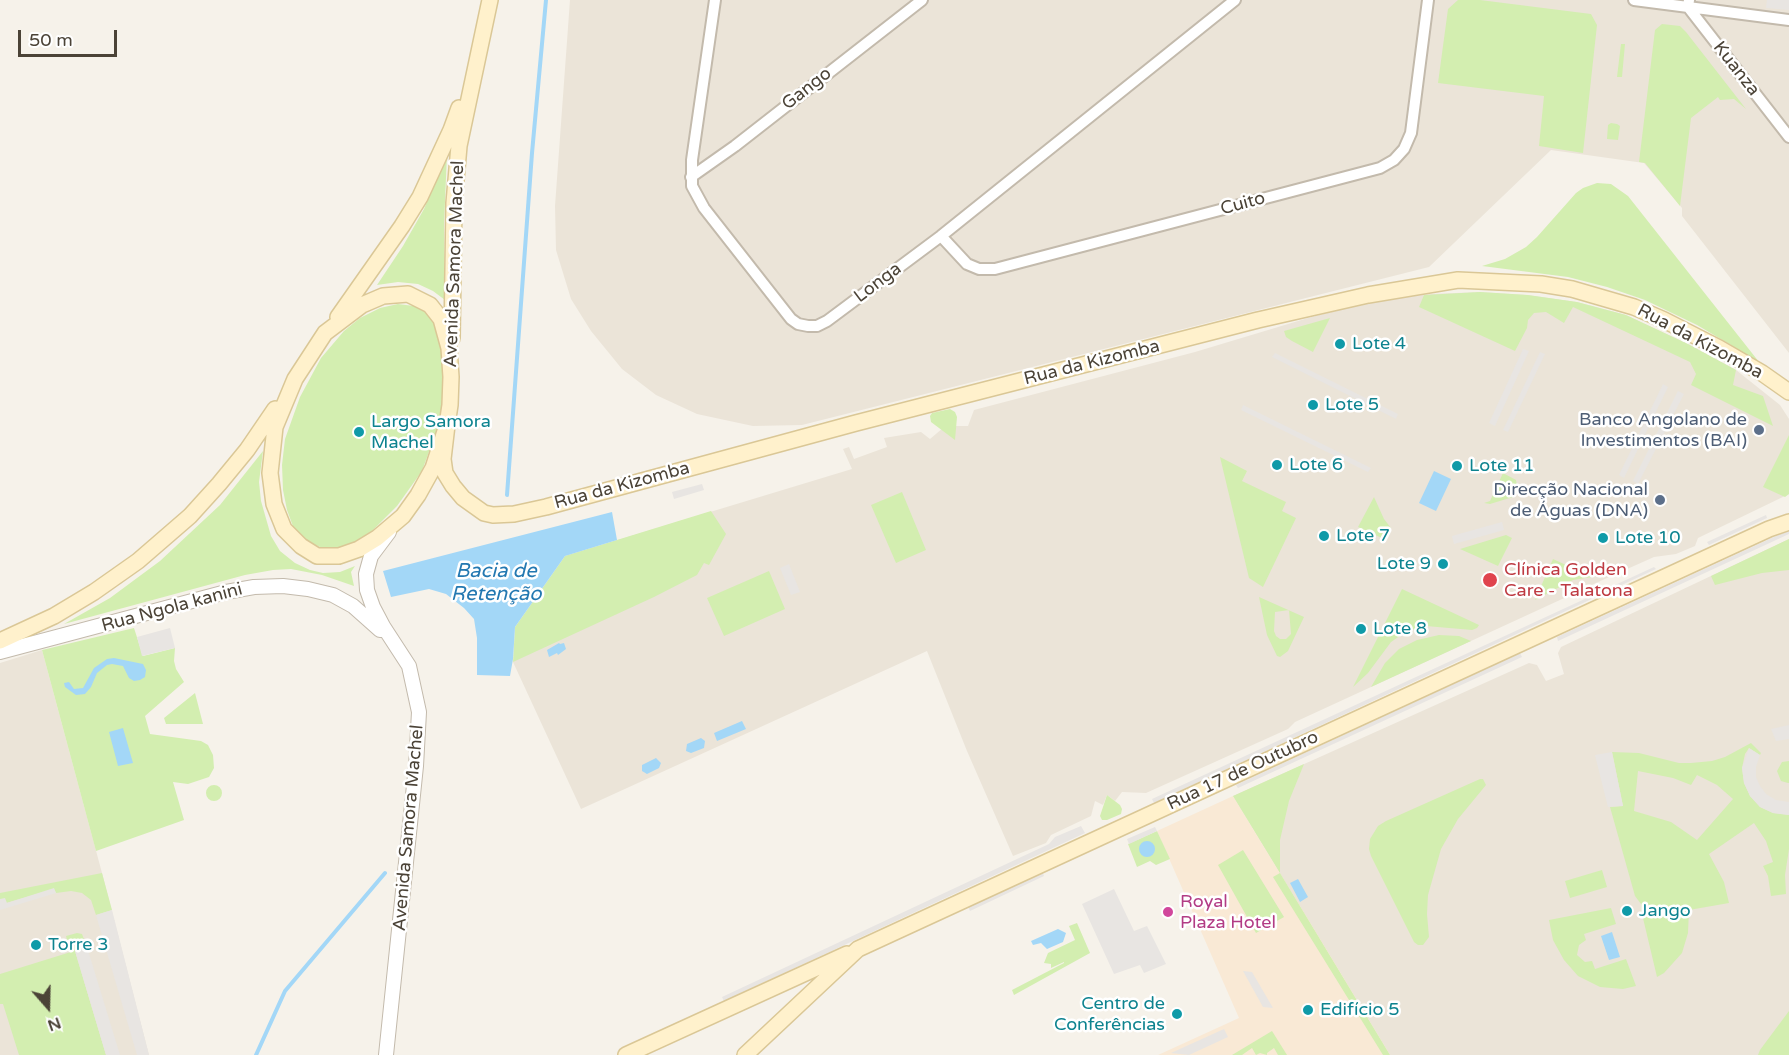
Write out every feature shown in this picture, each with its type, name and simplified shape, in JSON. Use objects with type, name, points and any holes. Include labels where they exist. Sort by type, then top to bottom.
[{"type":"main road","name":"Avenida Samora Machel","points":[[325,333],[402,226],[435,168],[460,102],[489,5]]},
{"type":"main road","name":"Avenida Samora Machel","points":[[451,377],[454,203],[459,146],[489,5]]},
{"type":"main road","name":"Rua da Kizomba","points":[[447,425],[443,459],[445,473],[453,486],[463,498],[484,513],[514,514],[1258,320],[1368,295],[1458,280],[1541,284],[1572,289],[1624,304],[1664,320],[1719,348],[1789,392]]},
{"type":"main road","points":[[408,294],[430,304],[441,319],[448,348],[451,377],[447,425],[433,468],[403,516],[377,538],[359,549],[339,556],[317,556],[301,546],[284,529],[274,504],[270,473],[271,451],[275,427],[295,379],[325,333],[362,305],[383,296],[408,294]]},
{"type":"main road","name":"Rua Ngola kanini","points":[[0,641],[54,616],[94,592],[138,561],[190,516],[247,450],[295,379]]},
{"type":"main road","points":[[1769,529],[1789,515]]},
{"type":"main road","points":[[1769,529],[1789,522]]},
{"type":"main road","name":"Rua 17 de Outubro","points":[[745,1055],[858,949],[1769,529]]},
{"type":"main road","points":[[626,1055],[858,949]]},
{"type":"street","name":"Longa","points":[[715,0],[691,177],[696,195],[791,319],[798,324],[817,326],[827,321],[941,236],[1235,0]]},
{"type":"street","name":"Gango","points":[[691,177],[735,146],[921,0]]},
{"type":"street","name":"Cuito","points":[[941,236],[967,264],[979,269],[995,269],[1380,168],[1394,160],[1404,149],[1411,133],[1428,0]]},
{"type":"street","points":[[1634,0],[1688,3],[1789,20]]},
{"type":"street","name":"Kuanza","points":[[1688,3],[1789,137]]},
{"type":"street","name":"Avenida Samora Machel","points":[[386,1055],[416,766],[419,712],[409,666],[373,607],[367,591],[366,573],[371,556],[403,516]]},
{"type":"street","name":"Rua Ngola kanini","points":[[0,652],[226,592],[254,587],[283,586],[308,589],[333,596],[352,606],[373,622],[398,649]]},
{"type":"shaded area","points":[[570,0],[1789,0],[1789,353],[1682,216],[1682,208],[1644,163],[1551,150],[1429,267],[802,425],[753,426],[697,414],[656,395],[622,369],[591,331],[571,299],[556,250],[555,206]]},
{"type":"shaded area","points":[[1767,0],[1789,0],[1789,10],[1766,8]]},
{"type":"shaded area","points":[[1480,292],[1527,295],[1577,302],[1626,315],[1736,370],[1780,405],[1789,419],[1789,494],[1698,538],[1695,546],[1676,554],[1654,557],[1587,587],[1577,589],[1573,594],[1295,722],[1288,729],[1146,793],[1122,792],[1115,801],[1107,795],[1103,805],[1095,801],[1091,816],[1051,835],[1046,843],[1013,856],[927,651],[581,809],[513,662],[565,556],[852,469],[843,449],[849,447],[854,459],[887,447],[884,438],[921,432],[930,439],[943,428],[949,430],[955,426],[968,426],[974,410],[1195,352],[1351,307],[1389,299],[1431,294]]},
{"type":"shaded area","points":[[1523,349],[1529,351],[1495,426],[1489,423]]},
{"type":"shaded area","points":[[1540,352],[1545,354],[1508,432],[1503,430]]},
{"type":"shaded area","points":[[1275,353],[1398,414],[1396,419],[1272,357]]},
{"type":"shaded area","points":[[1663,384],[1668,387],[1624,478],[1619,475]]},
{"type":"shaded area","points":[[1678,391],[1684,394],[1638,484],[1633,481]]},
{"type":"shaded area","points":[[1243,405],[1371,468],[1368,472],[1241,410]]},
{"type":"shaded area","points":[[702,484],[704,490],[674,499],[672,492]]},
{"type":"shaded area","points":[[1766,515],[1767,518],[1709,545],[1707,542]]},
{"type":"shaded area","points":[[1502,522],[1504,530],[1454,544],[1452,536]]},
{"type":"shaded area","points":[[1789,530],[1789,534],[1558,641],[1557,637]]},
{"type":"shaded area","points":[[1789,539],[1789,1055],[1390,1055],[1233,796],[1529,663],[1537,665],[1546,681],[1564,674],[1558,653],[1561,647]]},
{"type":"shaded area","points":[[789,564],[800,592],[791,595],[780,568]]},
{"type":"shaded area","points":[[1654,567],[1656,569],[1154,803],[1152,799]]},
{"type":"shaded area","points":[[170,628],[175,648],[142,656],[137,637]]},
{"type":"shaded area","points":[[42,650],[149,1055],[0,1055],[0,663]]},
{"type":"shaded area","points":[[1520,653],[1522,657],[1238,788],[1236,785]]},
{"type":"shaded area","points":[[1789,725],[1789,739],[1776,741],[1771,729]]},
{"type":"shaded area","points":[[1749,748],[1760,755],[1756,777],[1760,786],[1766,794],[1776,800],[1789,802],[1789,815],[1773,813],[1760,807],[1750,796],[1744,783],[1742,768]]},
{"type":"shaded area","points":[[1612,752],[1623,806],[1608,807],[1595,755]]},
{"type":"shaded area","points":[[1233,796],[1390,1055],[1158,1055],[1239,1018],[1157,831]]},
{"type":"shaded area","points":[[1081,826],[1085,833],[724,1001],[722,997],[1049,844],[1055,837]]},
{"type":"shaded area","points":[[1155,827],[1157,831],[1129,844],[1127,839]]},
{"type":"shaded area","points":[[1042,871],[1044,876],[970,911],[967,905]]},
{"type":"shaded area","points":[[54,888],[56,893],[0,910],[0,899],[5,898],[7,903]]},
{"type":"shaded area","points":[[1114,889],[1134,931],[1147,926],[1166,964],[1144,973],[1140,965],[1114,974],[1082,904]]},
{"type":"shaded area","points":[[112,910],[149,1055],[137,1055],[96,915]]},
{"type":"shaded area","points":[[87,947],[120,1055],[106,1055],[75,951]]},
{"type":"shaded area","points":[[1243,971],[1252,972],[1273,1008],[1263,1007]]},
{"type":"shaded area","points":[[1224,1029],[1228,1037],[1189,1055],[1171,1053]]},
{"type":"green space","points":[[1458,0],[1480,0],[1591,14],[1597,25],[1583,153],[1539,146],[1544,96],[1438,83],[1448,9]]},
{"type":"green space","points":[[1662,24],[1680,26],[1686,32],[1746,109],[1734,99],[1720,100],[1718,97],[1691,118],[1680,206],[1645,163],[1639,162],[1655,30]]},
{"type":"green space","points":[[1621,44],[1625,44],[1622,77],[1617,77]]},
{"type":"green space","points":[[1611,123],[1620,126],[1618,140],[1607,139],[1608,125]]},
{"type":"green space","points":[[447,154],[444,225],[445,300],[418,284],[398,282],[377,285],[424,209]]},
{"type":"green space","points":[[1597,183],[1611,184],[1628,196],[1763,367],[1697,325],[1645,300],[1568,277],[1482,266],[1505,259],[1526,247],[1576,193]]},
{"type":"green space","points":[[1480,292],[1528,295],[1577,302],[1626,315],[1736,370],[1733,385],[1763,396],[1773,426],[1691,385],[1696,374],[1690,362],[1573,307],[1564,323],[1546,312],[1534,313],[1528,320],[1527,328],[1515,351],[1419,307],[1424,295]]},
{"type":"green space","points":[[398,304],[426,310],[434,321],[446,364],[442,411],[436,432],[422,471],[397,506],[367,536],[347,546],[325,549],[306,541],[294,529],[287,510],[282,465],[285,439],[300,397],[321,358],[344,331],[360,318],[380,308]]},
{"type":"green space","points":[[1330,318],[1313,352],[1286,337],[1284,331]]},
{"type":"green space","points":[[950,409],[957,417],[955,440],[931,422],[930,416],[932,413]]},
{"type":"green space","points":[[1789,435],[1789,494],[1785,497],[1763,487]]},
{"type":"green space","points":[[263,451],[259,482],[261,501],[271,536],[280,551],[295,563],[323,573],[340,572],[355,566],[351,572],[354,586],[322,575],[291,569],[273,570],[245,575],[64,624],[110,598],[160,561],[220,505]]},
{"type":"green space","points":[[1220,457],[1247,471],[1242,481],[1286,502],[1282,511],[1296,518],[1263,587],[1249,578]]},
{"type":"green space","points":[[1503,473],[1516,480],[1518,491],[1513,497],[1490,504],[1484,503],[1490,501]]},
{"type":"green space","points":[[902,492],[926,550],[896,563],[871,505]]},
{"type":"green space","points":[[1374,497],[1384,519],[1391,528],[1386,540],[1358,527]]},
{"type":"green space","points":[[711,511],[726,534],[709,565],[704,563],[697,575],[513,662],[515,627],[565,556]]},
{"type":"green space","points":[[1506,535],[1512,538],[1498,566],[1460,549]]},
{"type":"green space","points":[[1789,539],[1789,570],[1762,573],[1715,585],[1711,576]]},
{"type":"green space","points":[[1553,559],[1592,577],[1573,580],[1535,600]]},
{"type":"green space","points":[[769,571],[785,609],[724,636],[707,598]]},
{"type":"green space","points":[[1402,589],[1479,625],[1472,630],[1426,626],[1407,631],[1391,642],[1368,673],[1353,687]]},
{"type":"green space","points":[[1259,597],[1288,610],[1275,612],[1274,631],[1280,639],[1286,639],[1291,634],[1289,610],[1304,617],[1288,651],[1280,657],[1277,656],[1267,635]]},
{"type":"green space","points":[[134,628],[143,656],[175,648],[176,669],[184,682],[145,716],[150,734],[201,741],[208,745],[213,755],[214,768],[209,777],[188,784],[173,782],[184,820],[96,851],[42,650]]},
{"type":"green space","points":[[1439,635],[1459,636],[1471,641],[1371,687],[1385,663],[1399,649],[1417,640]]},
{"type":"green space","points":[[195,693],[203,724],[166,724],[164,718]]},
{"type":"green space","points":[[1751,743],[1761,753],[1760,755],[1749,748],[1745,754],[1742,768],[1744,783],[1750,796],[1760,807],[1773,813],[1789,815],[1786,894],[1771,896],[1768,876],[1763,866],[1773,862],[1766,841],[1754,823],[1709,854],[1724,882],[1729,903],[1689,910],[1688,933],[1682,953],[1664,973],[1657,977],[1641,904],[1635,896],[1610,807],[1623,806],[1612,752],[1639,753],[1679,763],[1712,761],[1725,757]],"holes":[[[1638,771],[1673,778],[1691,785],[1697,775],[1717,785],[1733,799],[1697,840],[1671,822],[1634,811]]]},
{"type":"green space","points":[[1789,761],[1788,783],[1781,781],[1777,771],[1782,762]]},
{"type":"green space","points":[[1304,764],[1289,801],[1280,840],[1280,873],[1233,796]]},
{"type":"green space","points":[[1483,779],[1486,785],[1458,819],[1441,849],[1428,895],[1429,937],[1423,945],[1418,945],[1414,942],[1371,856],[1370,839],[1378,826],[1386,821]]},
{"type":"green space","points":[[214,785],[220,787],[222,793],[220,799],[214,801],[208,799],[206,793],[208,787]]},
{"type":"green space","points":[[1107,795],[1120,805],[1121,814],[1102,820],[1100,816]]},
{"type":"green space","points":[[1157,831],[1170,859],[1156,865],[1150,861],[1137,867],[1128,844]]},
{"type":"green space","points":[[1243,850],[1284,917],[1256,933],[1218,865]]},
{"type":"green space","points":[[1602,870],[1607,887],[1570,898],[1565,881]]},
{"type":"green space","points":[[102,873],[112,910],[96,915],[91,900],[82,893],[71,891],[56,893],[54,889],[6,903],[0,899],[0,893]]},
{"type":"green space","points":[[1280,873],[1390,1055],[1383,1055],[1273,877]]},
{"type":"green space","points":[[1611,908],[1616,924],[1584,934],[1586,940],[1579,945],[1577,955],[1585,962],[1592,961],[1595,969],[1626,959],[1636,986],[1623,989],[1600,987],[1578,976],[1564,960],[1553,940],[1549,920]]},
{"type":"green space","points":[[1077,923],[1090,953],[1014,995],[1012,990],[1064,963],[1051,968],[1051,964],[1044,963],[1048,953],[1075,940],[1069,926]]},
{"type":"green space","points":[[82,934],[87,947],[75,951],[106,1055],[19,1055],[3,1004],[0,1004],[0,974],[74,951],[71,939],[67,940],[66,936]]},
{"type":"green space","points":[[1789,1011],[1789,1055],[1758,1055],[1760,1050]]},
{"type":"green space","points":[[1272,1031],[1287,1055],[1278,1055],[1274,1048],[1267,1055],[1260,1053],[1256,1055],[1252,1048],[1242,1055],[1232,1055]]},
{"type":"water","points":[[1434,471],[1451,479],[1436,511],[1419,503]]},
{"type":"water","name":"Bacia de Retenção","points":[[612,512],[617,540],[565,556],[515,627],[510,676],[477,675],[477,638],[474,619],[446,594],[429,589],[391,597],[383,571]]},
{"type":"water","points":[[559,643],[564,643],[566,649],[558,655],[557,653],[549,657],[547,650]]},
{"type":"water","points":[[114,658],[143,664],[146,670],[145,677],[134,681],[129,678],[123,666],[112,664],[97,673],[85,694],[76,695],[65,687],[64,683],[69,682],[74,689],[83,688],[94,668],[107,659]]},
{"type":"water","points":[[742,721],[746,729],[717,741],[714,733]]},
{"type":"water","points":[[123,728],[133,763],[118,766],[109,732]]},
{"type":"water","points":[[701,738],[705,741],[704,748],[691,753],[686,751],[687,744]]},
{"type":"water","points":[[656,758],[661,763],[659,768],[647,774],[642,771],[642,765]]},
{"type":"water","points":[[1147,841],[1155,849],[1147,857],[1139,849]]},
{"type":"water","points":[[1298,879],[1308,897],[1300,902],[1290,883]]},
{"type":"water","points":[[1058,929],[1066,933],[1063,942],[1047,949],[1041,943],[1033,945],[1031,941]]},
{"type":"water","points":[[1612,932],[1620,957],[1609,960],[1601,936]]},
{"type":"waterway","points":[[507,495],[532,153],[546,0]]},
{"type":"waterway","points":[[256,1055],[285,991],[385,873]]},
{"type":"place","name":"Lote 4","points":[[1340,344]]},
{"type":"place","name":"Lote 5","points":[[1313,405]]},
{"type":"place","name":"Banco Angolano de Investimentos (BAI)","points":[[1759,430]]},
{"type":"place","name":"Largo Samora Machel","points":[[359,432]]},
{"type":"place","name":"Lote 6","points":[[1277,465]]},
{"type":"place","name":"Lote 11","points":[[1457,466]]},
{"type":"place","name":"Direcção Nacional de Águas (DNA)","points":[[1660,500]]},
{"type":"place","name":"Lote 7","points":[[1324,536]]},
{"type":"place","name":"Lote 10","points":[[1603,538]]},
{"type":"place","name":"Lote 9","points":[[1443,564]]},
{"type":"place","name":"Clínica Golden Care - Talatona","points":[[1490,580]]},
{"type":"place","name":"Lote 8","points":[[1361,629]]},
{"type":"place","name":"Jango","points":[[1627,911]]},
{"type":"place","name":"Royal Plaza Hotel","points":[[1168,912]]},
{"type":"place","name":"Torre 3","points":[[36,945]]},
{"type":"place","name":"Edifício 5","points":[[1308,1010]]},
{"type":"place","name":"Centro de Conferências","points":[[1177,1014]]}]
